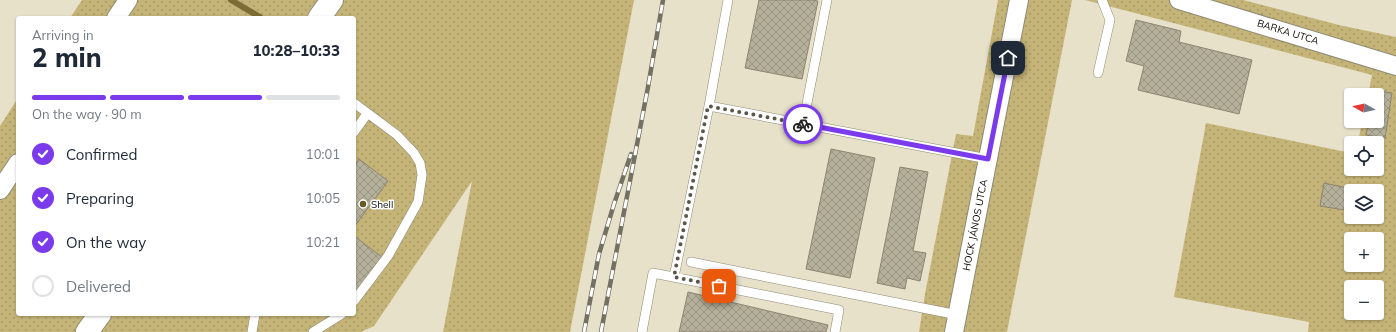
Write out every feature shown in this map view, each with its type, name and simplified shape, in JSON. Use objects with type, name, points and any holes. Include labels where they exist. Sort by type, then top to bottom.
[{"type":"main road","points":[[320,16],[332,0]]},
{"type":"main road","points":[[87,332],[99,316]]},
{"type":"street","points":[[117,16],[128,0]]},
{"type":"street","name":"HOCK JÁNOS UTCA","points":[[956,323],[1019,0]]},
{"type":"street","name":"BARKA UTCA","points":[[1179,0],[1396,66]]},
{"type":"street","points":[[0,190],[16,166]]},
{"type":"lane","points":[[674,277],[728,0]]},
{"type":"lane","points":[[803,124],[827,0]]},
{"type":"lane","points":[[1098,73],[1110,20],[1102,0]]},
{"type":"lane","points":[[356,105],[397,135],[414,153],[420,163],[422,175],[418,202],[388,256],[356,298]]},
{"type":"lane","points":[[708,106],[988,159]]},
{"type":"lane","points":[[356,129],[367,114]]},
{"type":"lane","points":[[691,262],[956,323]]},
{"type":"lane","points":[[642,332],[653,273],[839,310],[835,332]]},
{"type":"lane","points":[[252,332],[255,316]]},
{"type":"lane","points":[[312,332],[339,316]]},
{"type":"shaded area","points":[[82,0],[634,0],[570,332],[443,332],[472,181],[374,326],[361,332],[0,332],[0,126],[16,101],[16,316],[356,316],[356,16],[71,16]]},
{"type":"shaded area","points":[[998,0],[1072,0],[1007,332],[919,332],[956,134],[973,136]]},
{"type":"shaded area","points":[[1085,0],[1243,0],[1339,25],[1396,37],[1396,332],[1308,332],[1309,322],[1174,297],[1206,123],[1344,152],[1344,176],[1384,176],[1384,136],[1359,136],[1361,128],[1384,128],[1384,88],[1369,88],[1372,75]]},
{"type":"building","points":[[759,0],[818,1],[802,79],[745,68]]},
{"type":"building","points":[[1136,20],[1181,31],[1179,42],[1252,60],[1239,114],[1138,90],[1144,66],[1126,61]]},
{"type":"building","points":[[1384,92],[1392,93],[1385,138],[1384,136],[1366,135],[1368,128],[1384,128]]},
{"type":"building","points":[[831,149],[875,158],[850,278],[806,269]]},
{"type":"building","name":"Shell","points":[[359,159],[388,181],[356,224],[356,163]]},
{"type":"building","points":[[900,167],[928,172],[913,251],[926,253],[920,281],[907,278],[905,289],[877,283]]},
{"type":"building","points":[[1324,183],[1344,187],[1344,210],[1320,206]]},
{"type":"building","points":[[356,238],[382,257],[356,291]]},
{"type":"building","points":[[688,292],[828,325],[826,332],[679,332]]},
{"type":"waterway","points":[[231,0],[258,16]]},
{"type":"railway","points":[[601,332],[648,87],[663,0]]},
{"type":"railway","points":[[584,332],[599,254],[631,154]]},
{"type":"way so far","points":[[719,286],[674,277],[708,106],[803,124]]},
{"type":"place","name":"Shell","points":[[363,204]]},
{"type":"route","points":[[803,124],[988,159],[1008,58]]}]
